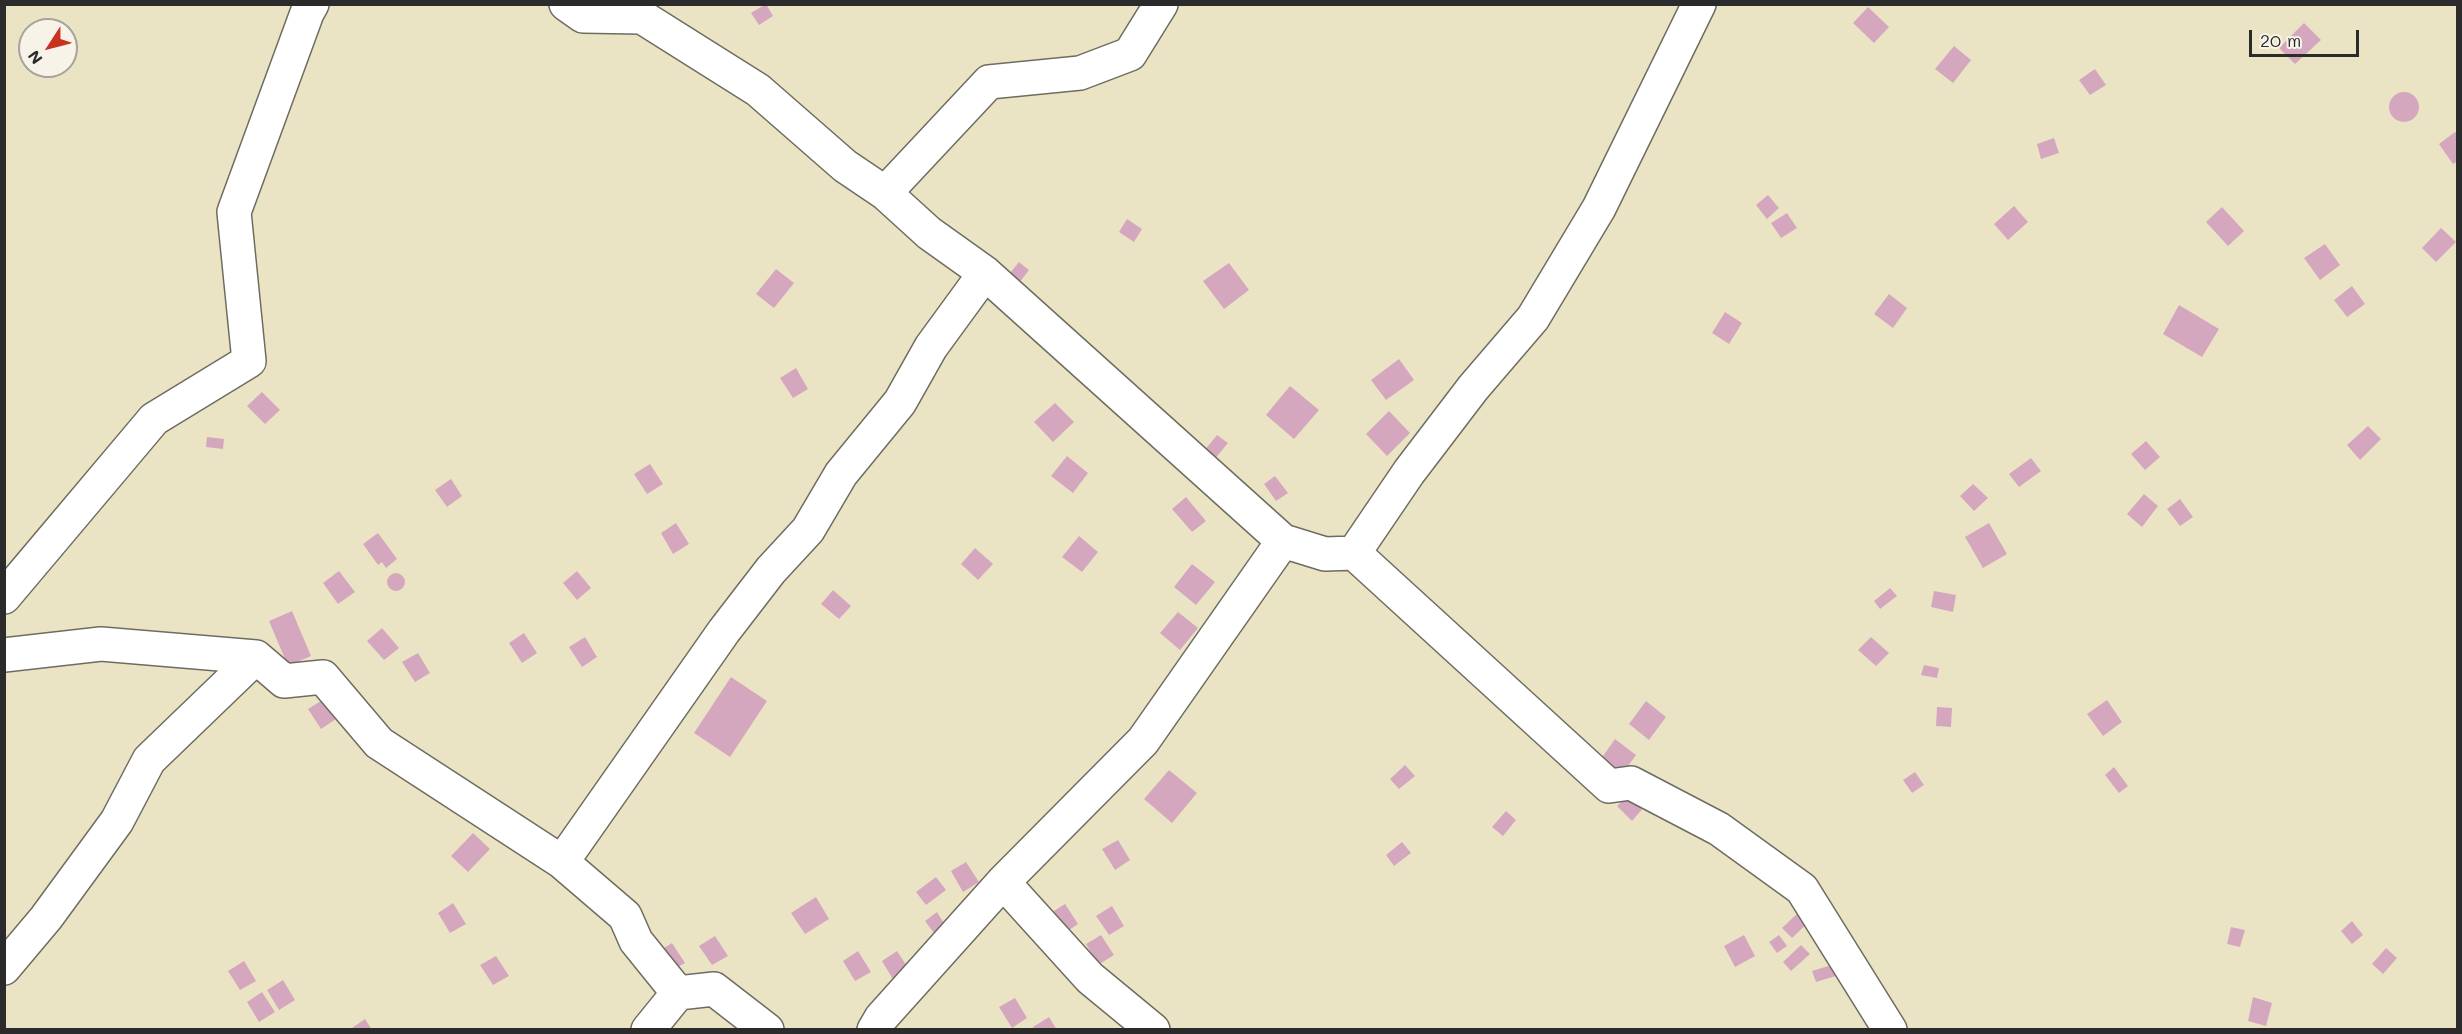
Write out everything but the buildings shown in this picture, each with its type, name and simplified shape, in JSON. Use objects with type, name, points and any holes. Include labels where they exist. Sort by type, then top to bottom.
[{"type":"street","points":[[4,597],[153,419],[249,361],[234,212],[312,4]]},
{"type":"street","points":[[566,4],[583,16],[642,17],[758,90],[845,166],[885,193],[929,233],[985,273],[1283,541],[1325,554],[1354,553],[1609,786],[1631,783],[1709,824],[1802,889],[1890,1029]]},
{"type":"street","points":[[885,193],[989,82],[1080,73],[1130,54],[1161,4]]},
{"type":"street","points":[[1354,553],[1416,463],[1473,388],[1533,318],[1599,208],[1699,4]]},
{"type":"street","points":[[562,862],[724,632],[771,570],[808,530],[841,474],[900,402],[931,347],[985,273]]},
{"type":"street","points":[[874,1029],[1003,882],[1143,741],[1283,541]]},
{"type":"street","points":[[4,655],[101,644],[256,657],[284,681],[323,677],[379,743],[562,862],[625,916],[636,941],[678,993]]},
{"type":"street","points":[[4,968],[46,918],[117,821],[149,760],[256,657]]},
{"type":"street","points":[[1003,882],[1090,978],[1154,1029]]},
{"type":"street","points":[[648,1029],[678,993],[714,989],[767,1029]]}]
